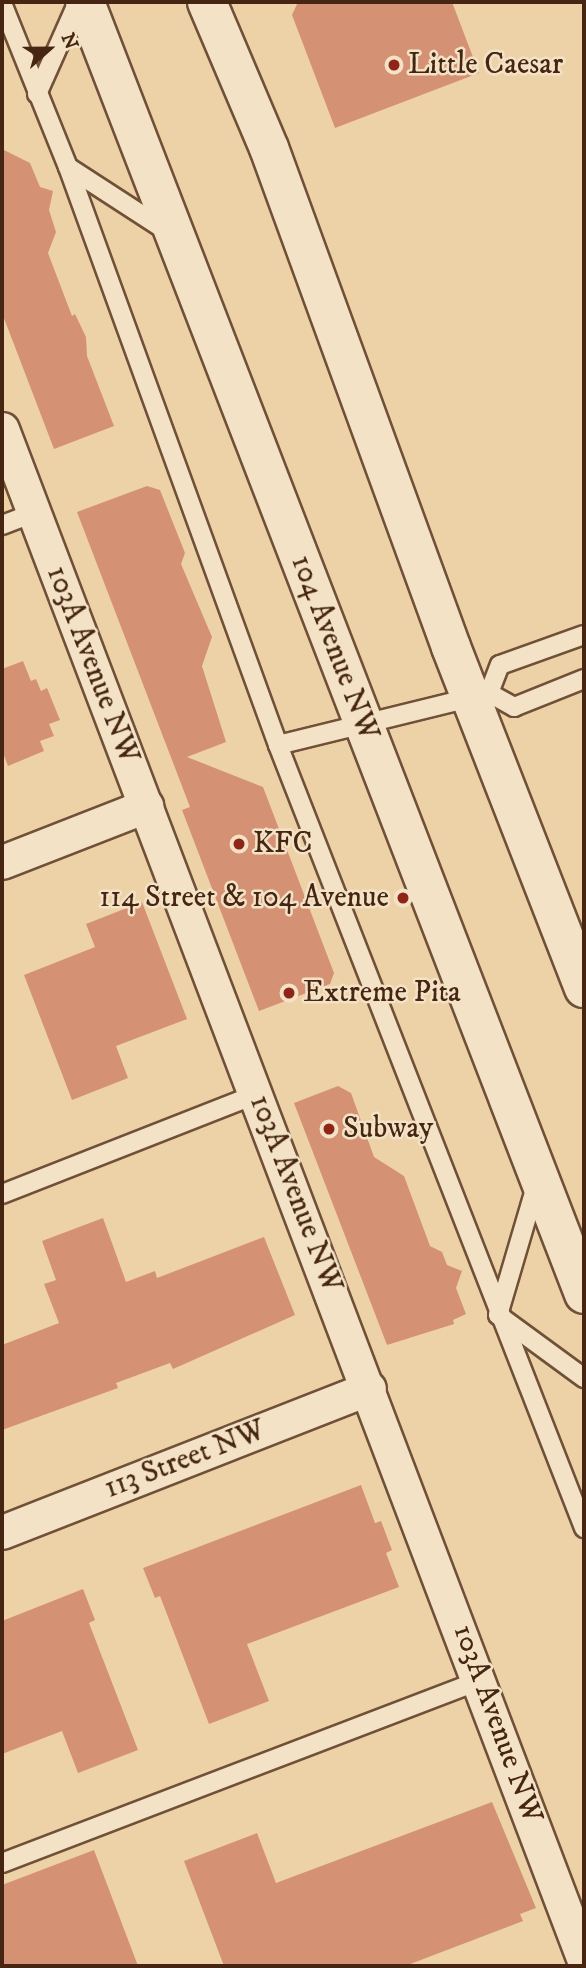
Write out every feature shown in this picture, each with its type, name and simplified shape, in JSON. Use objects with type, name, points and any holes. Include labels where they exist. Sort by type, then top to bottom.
[{"type":"main road","name":"104 Avenue NW","points":[[85,2],[584,1294]]},
{"type":"main road","points":[[207,2],[269,148],[480,695],[584,988]]},
{"type":"street","name":"103A Avenue NW","points":[[2,429],[481,1680],[584,1960]]},
{"type":"street","points":[[2,862],[146,806]]},
{"type":"street","name":"113 Street NW","points":[[2,1532],[369,1388]]},
{"type":"lane","points":[[37,94],[78,2]]},
{"type":"lane","points":[[2,3],[68,167],[278,744],[498,1315],[584,1528]]},
{"type":"lane","points":[[68,167],[176,237]]},
{"type":"lane","points":[[2,525],[34,513]]},
{"type":"lane","points":[[480,695],[500,666],[584,635]]},
{"type":"lane","points":[[278,744],[480,695],[514,707],[584,679]]},
{"type":"lane","points":[[2,1194],[257,1094]]},
{"type":"lane","points":[[498,1315],[538,1175]]},
{"type":"lane","points":[[498,1315],[584,1378]]},
{"type":"lane","points":[[2,1863],[481,1680]]},
{"type":"building","name":"Little Caesar","points":[[298,2],[452,2],[479,73],[335,128],[292,15]]},
{"type":"building","points":[[2,149],[30,163],[40,187],[53,191],[49,210],[56,232],[48,253],[72,316],[75,314],[86,337],[87,356],[114,426],[54,449],[2,313]]},
{"type":"building","points":[[147,486],[160,490],[185,553],[181,564],[212,637],[202,666],[226,742],[187,757],[263,787],[334,973],[330,984],[259,1011],[182,810],[190,807],[77,512]]},
{"type":"building","points":[[23,661],[31,681],[36,679],[41,691],[47,688],[60,720],[49,724],[54,736],[40,741],[44,751],[8,766],[2,750],[2,669]]},
{"type":"building","points":[[142,902],[187,1019],[116,1046],[128,1078],[72,1100],[24,975],[95,947],[86,924]]},
{"type":"building","points":[[338,1086],[351,1093],[374,1157],[404,1176],[430,1246],[442,1252],[447,1265],[462,1271],[456,1288],[466,1314],[453,1320],[454,1324],[387,1345],[294,1103]]},
{"type":"building","points":[[103,1218],[126,1282],[155,1271],[157,1278],[264,1237],[295,1315],[173,1369],[170,1363],[116,1383],[118,1388],[2,1430],[2,1345],[59,1323],[44,1284],[56,1280],[42,1241]]},
{"type":"building","points":[[361,1485],[375,1523],[381,1521],[392,1550],[386,1553],[399,1587],[247,1644],[269,1701],[209,1724],[160,1596],[155,1598],[143,1568]]},
{"type":"building","points":[[83,1589],[95,1620],[89,1623],[138,1750],[78,1773],[62,1731],[2,1754],[2,1621]]},
{"type":"building","points":[[492,1802],[536,1908],[520,1914],[523,1921],[405,1966],[224,1966],[184,1861],[257,1833],[276,1883]]},
{"type":"building","points":[[94,1850],[138,1966],[2,1966],[2,1885]]},
{"type":"place","name":"Little Caesar","points":[[394,65]]},
{"type":"place","name":"KFC","points":[[239,844]]},
{"type":"place","name":"114 Street & 104 Avenue","points":[[403,898]]},
{"type":"place","name":"Extreme Pita","points":[[289,993]]},
{"type":"place","name":"Subway","points":[[329,1129]]}]
